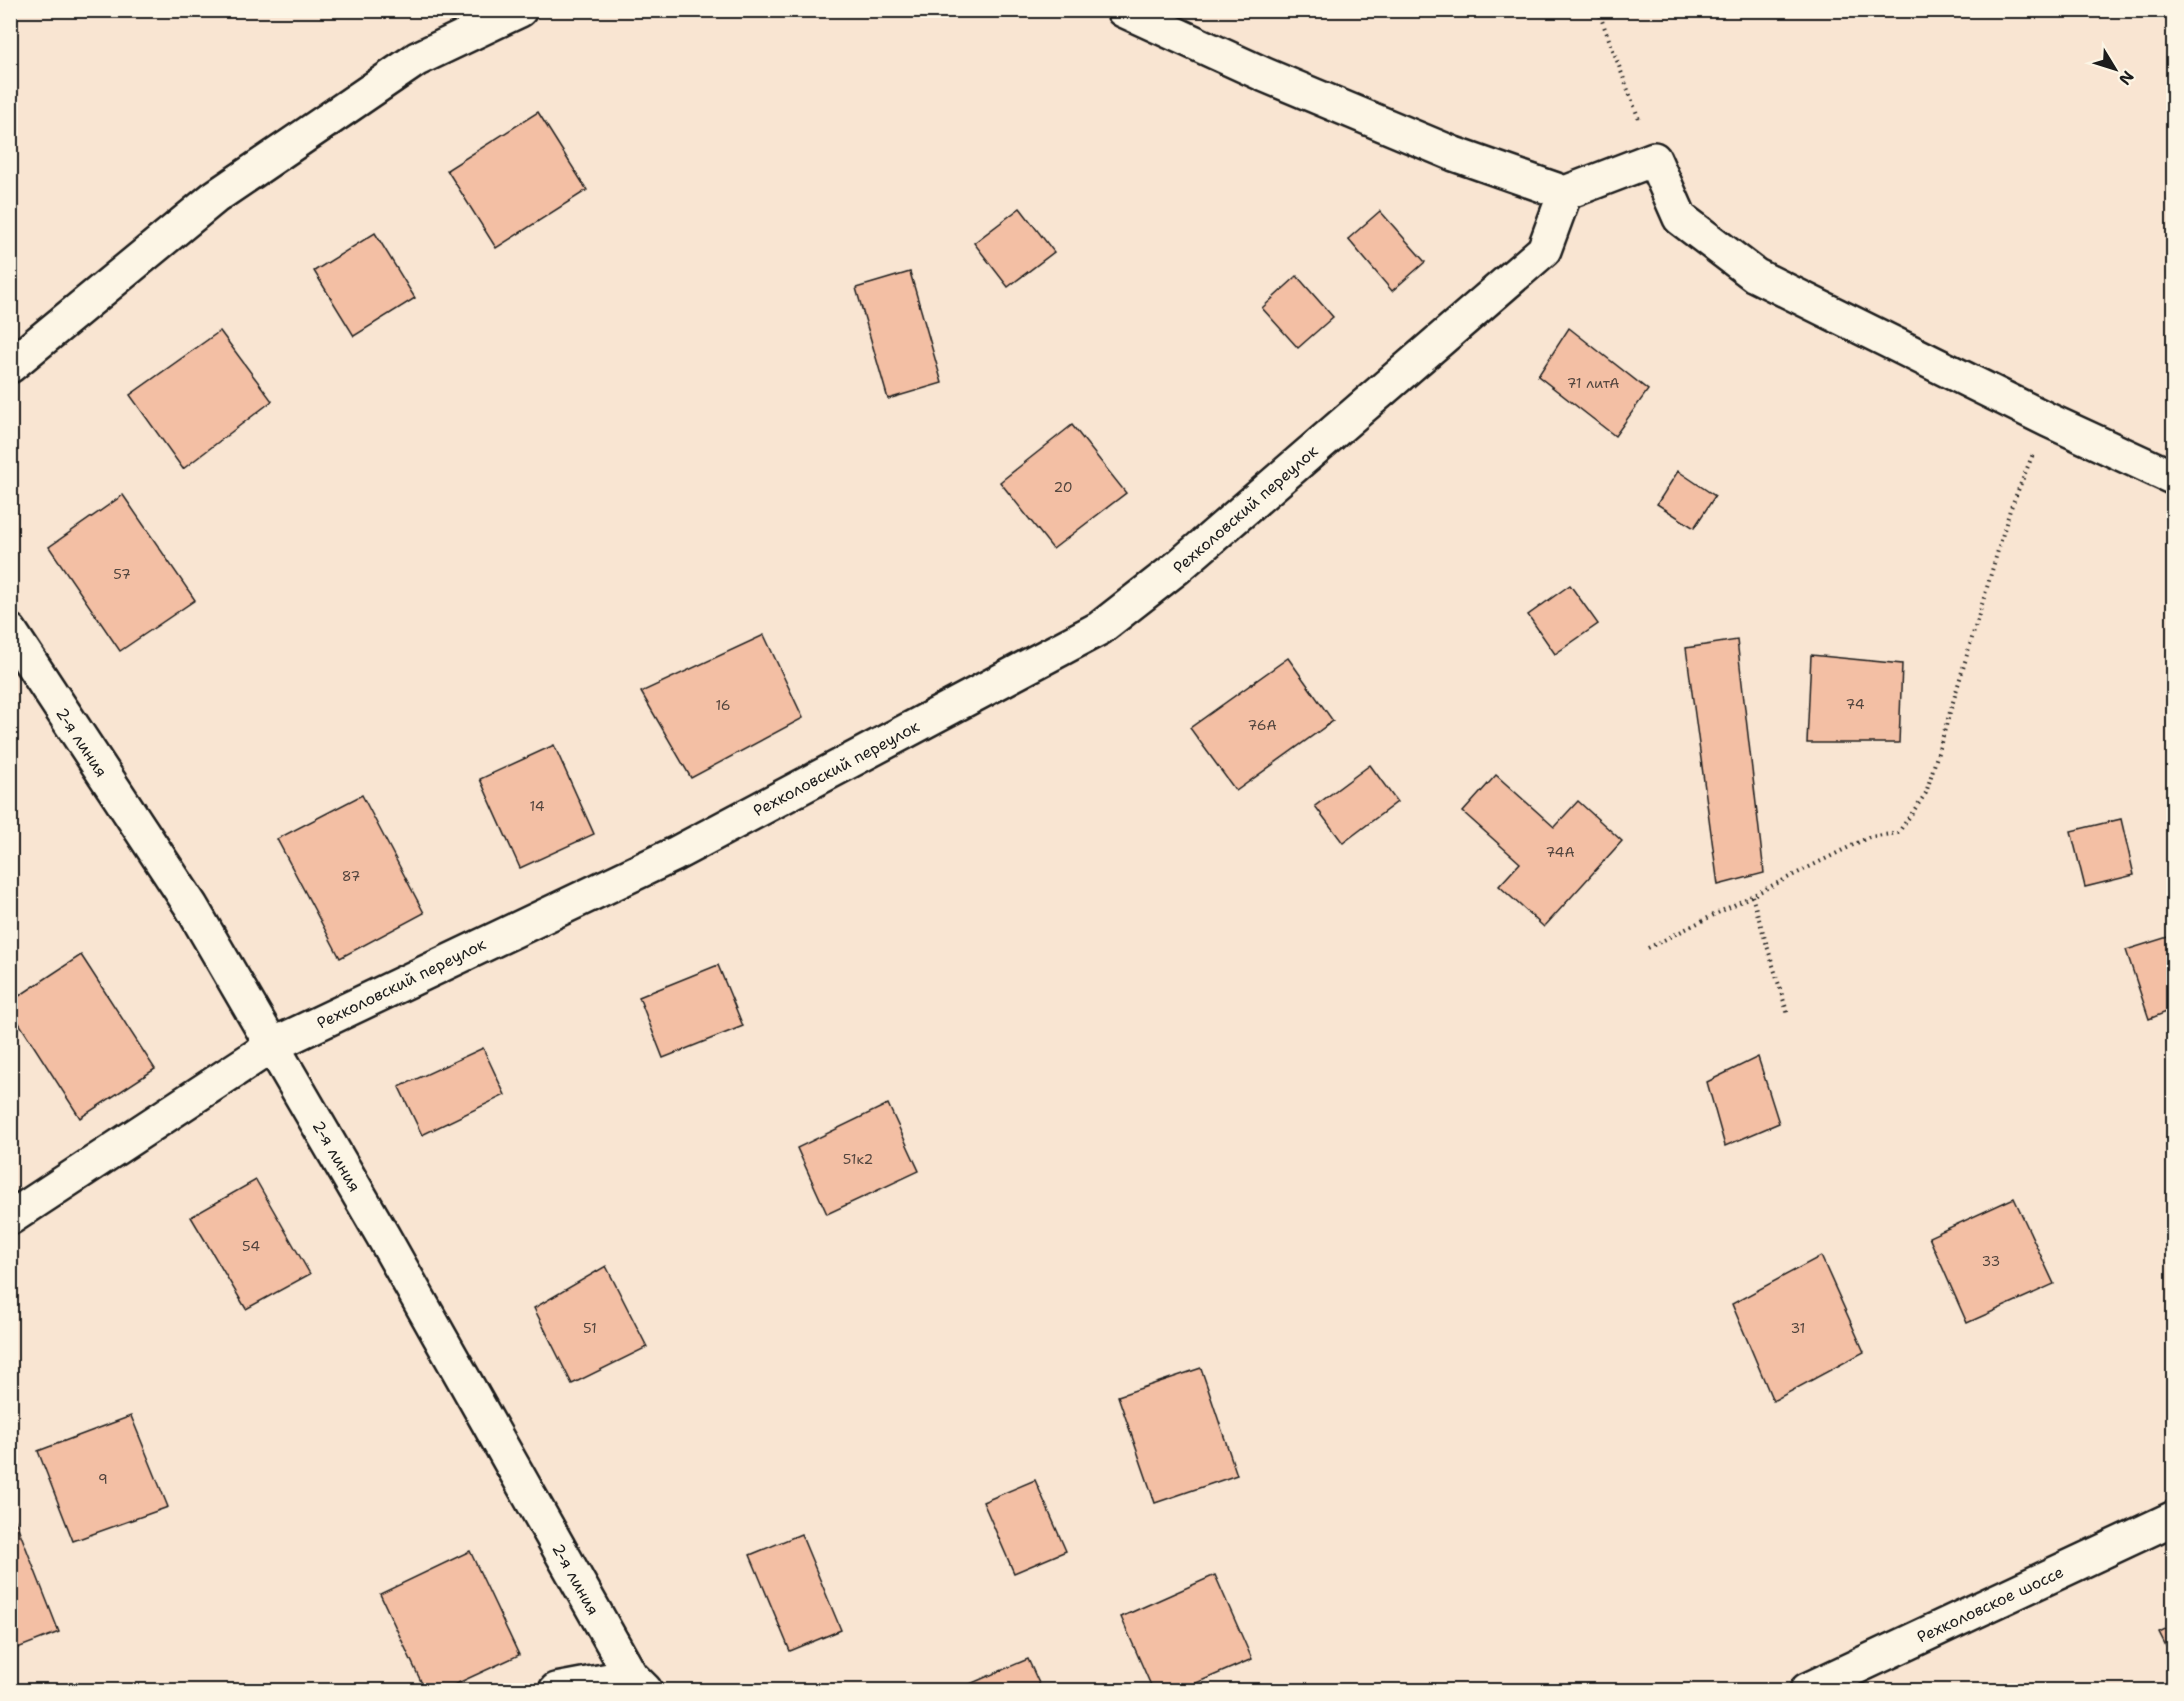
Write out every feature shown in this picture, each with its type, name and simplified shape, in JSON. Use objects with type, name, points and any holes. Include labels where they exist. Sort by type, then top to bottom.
[{"type":"street","points":[[10,366],[215,197],[417,59],[520,10]]},
{"type":"street","points":[[1123,10],[1265,75],[1454,154],[1565,193],[1654,159],[1680,218],[1755,275],[2048,420],[2174,478]]},
{"type":"street","name":"Рехколовский переулок","points":[[10,1218],[273,1045],[675,854],[1100,628],[1178,567],[1544,250],[1565,193]]},
{"type":"street","name":"2-я линия","points":[[10,631],[191,906],[389,1246],[638,1683]]},
{"type":"street","name":"Рехколовское шоссе","points":[[1807,1690],[2174,1518]]},
{"type":"street","points":[[556,1690],[638,1683]]},
{"type":"path","points":[[1598,10],[1654,159]]},
{"type":"path","points":[[1648,948],[1869,837],[1898,833],[1926,793],[2010,510],[2048,420]]},
{"type":"path","points":[[1752,896],[1788,1015]]},
{"type":"building","points":[[538,112],[587,190],[496,248],[447,170]]},
{"type":"building","points":[[1020,208],[1054,252],[1008,287],[974,243]]},
{"type":"building","points":[[1380,211],[1425,262],[1392,291],[1348,239]]},
{"type":"building","points":[[375,233],[415,298],[354,336],[314,271]]},
{"type":"building","points":[[910,272],[942,383],[888,399],[856,288]]},
{"type":"building","points":[[1297,276],[1333,317],[1298,348],[1262,308]]},
{"type":"building","points":[[1569,328],[1648,390],[1615,436],[1538,376]]},
{"type":"building","points":[[220,331],[272,401],[183,469],[130,395]]},
{"type":"building","points":[[1072,425],[1126,493],[1053,549],[1000,482]]},
{"type":"building","points":[[1678,471],[1715,496],[1694,528],[1657,504]]},
{"type":"building","points":[[123,495],[195,600],[120,651],[49,547]]},
{"type":"building","points":[[1570,585],[1598,624],[1555,654],[1528,615]]},
{"type":"building","points":[[764,635],[803,718],[691,778],[641,692]]},
{"type":"building","points":[[1737,640],[1764,873],[1718,885],[1686,648]]},
{"type":"building","points":[[1811,655],[1902,664],[1899,743],[1807,743]]},
{"type":"building","points":[[1288,658],[1333,721],[1236,791],[1190,728]]},
{"type":"building","points":[[554,745],[594,834],[520,868],[480,779]]},
{"type":"building","points":[[1370,765],[1397,802],[1343,843],[1315,806]]},
{"type":"building","points":[[1496,775],[1554,827],[1578,801],[1622,841],[1544,927],[1499,886],[1520,863],[1463,812]]},
{"type":"building","points":[[362,795],[424,913],[340,958],[277,839]]},
{"type":"building","points":[[2121,819],[2134,875],[2085,887],[2071,831]]},
{"type":"building","points":[[2174,935],[2174,1009],[2149,1019],[2126,950]]},
{"type":"building","points":[[81,955],[155,1069],[80,1118],[10,1009],[10,1002]]},
{"type":"building","points":[[718,965],[743,1026],[663,1058],[639,997]]},
{"type":"building","points":[[483,1048],[505,1095],[422,1135],[399,1087]]},
{"type":"building","points":[[1758,1057],[1779,1123],[1725,1146],[1707,1082]]},
{"type":"building","points":[[888,1104],[919,1171],[827,1214],[797,1148]]},
{"type":"building","points":[[256,1180],[310,1274],[246,1309],[191,1217]]},
{"type":"building","points":[[2014,1198],[2054,1284],[1967,1323],[1929,1237]]},
{"type":"building","points":[[1821,1256],[1864,1352],[1773,1401],[1732,1304]]},
{"type":"building","points":[[606,1266],[647,1347],[572,1384],[534,1308]]},
{"type":"building","points":[[1201,1368],[1237,1475],[1155,1503],[1118,1396]]},
{"type":"building","points":[[131,1416],[168,1507],[73,1541],[38,1451]]},
{"type":"building","points":[[1035,1480],[1066,1551],[1014,1573],[983,1502]]},
{"type":"building","points":[[10,1507],[59,1632],[10,1651]]},
{"type":"building","points":[[801,1534],[841,1630],[790,1651],[750,1555]]},
{"type":"building","points":[[470,1551],[519,1655],[443,1690],[425,1690],[380,1594]]},
{"type":"building","points":[[1215,1575],[1252,1659],[1180,1690],[1153,1690],[1121,1617]]},
{"type":"building","points":[[2174,1625],[2174,1662],[2159,1632]]},
{"type":"building","points":[[1028,1659],[1042,1690],[956,1690]]}]
